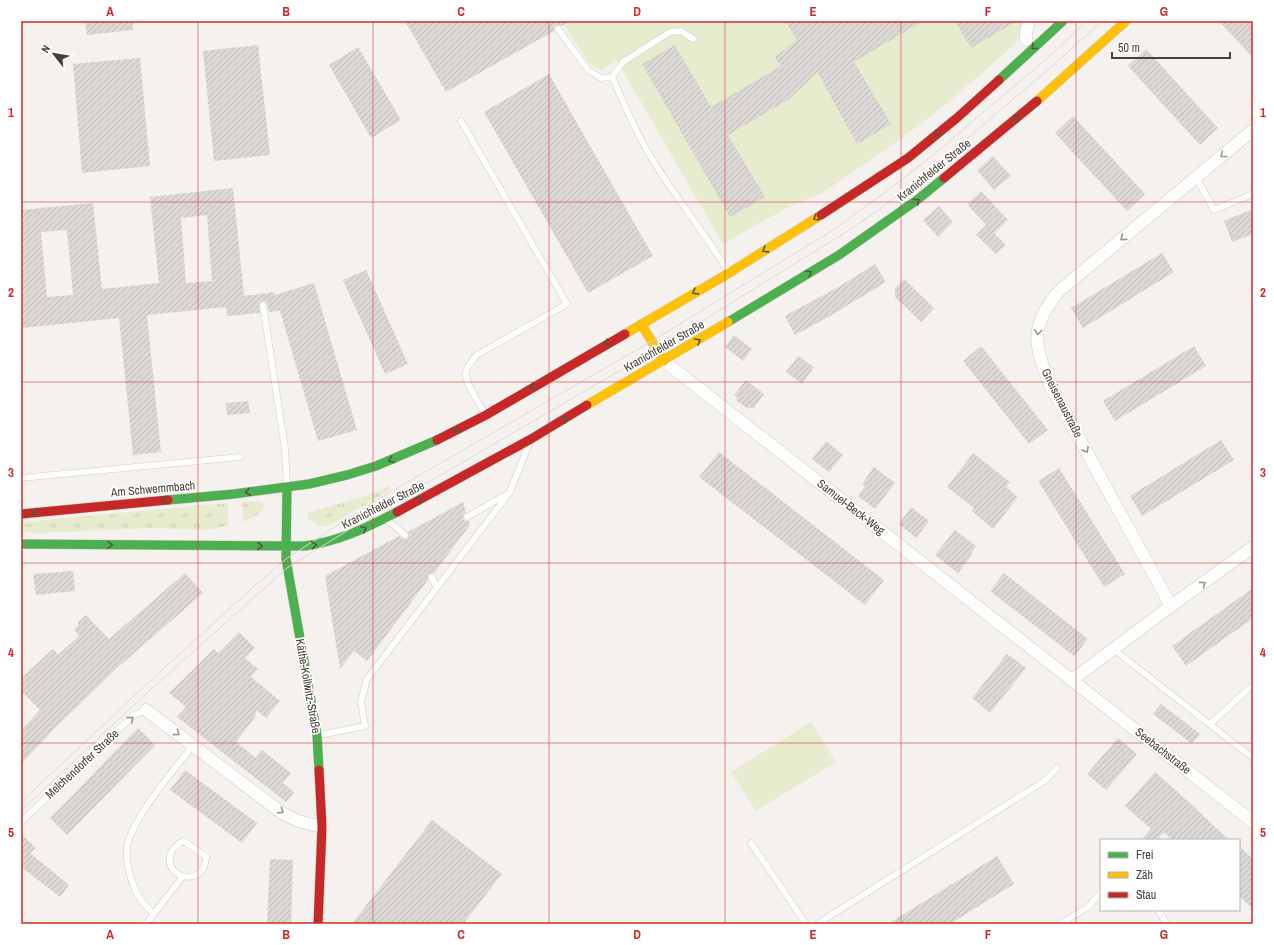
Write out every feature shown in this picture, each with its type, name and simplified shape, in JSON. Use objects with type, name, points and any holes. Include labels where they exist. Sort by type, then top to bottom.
[{"type":"main road","points":[[21,544],[285,546],[287,487],[347,475],[376,466],[428,445],[486,415],[729,272],[855,194],[908,158],[958,117],[1063,21]]},
{"type":"main road","name":"Kranichfelder Straße","points":[[285,546],[324,544],[342,539],[386,519],[531,439],[664,361],[839,255],[912,204],[1050,90],[1126,21]]},
{"type":"main road","name":"Samuel-Beck-Weg","points":[[641,324],[664,361]]},
{"type":"main road","name":"Am Schwemmbach","points":[[21,514],[234,494],[287,487]]},
{"type":"main road","name":"Käthe-Kollwitz-Straße","points":[[285,546],[289,582],[317,735],[322,827],[318,924]]},
{"type":"street","points":[[1026,40],[1026,32],[1029,21]]},
{"type":"street","name":"Gneisenaustraße","points":[[1171,606],[1050,385],[1039,357],[1037,336],[1040,322],[1047,305],[1059,291],[1253,130]]},
{"type":"street","name":"Samuel-Beck-Weg","points":[[664,361],[1072,680]]},
{"type":"street","points":[[1072,680],[1253,547]]},
{"type":"street","name":"Seebachstraße","points":[[1072,680],[1253,822]]},
{"type":"street","points":[[146,710],[282,813],[298,821],[322,827]]},
{"type":"lane","points":[[558,29],[588,70],[601,78],[612,77],[623,62],[670,32],[681,31],[693,39]]},
{"type":"lane","points":[[612,77],[641,141],[651,159],[710,242],[729,272]]},
{"type":"lane","points":[[461,121],[566,304],[477,355],[470,364],[466,372],[466,380],[486,415]]},
{"type":"lane","points":[[1196,177],[1214,210],[1253,194]]},
{"type":"lane","points":[[264,305],[285,449],[287,487]]},
{"type":"lane","points":[[317,735],[366,726],[361,702],[367,679],[510,492],[531,439]]},
{"type":"lane","points":[[21,478],[240,456]]},
{"type":"lane","points":[[467,517],[510,492]]},
{"type":"lane","points":[[386,519],[405,535]]},
{"type":"lane","points":[[432,577],[436,587]]},
{"type":"lane","points":[[1113,650],[1253,758]]},
{"type":"lane","points":[[1210,724],[1253,685]]},
{"type":"lane","name":"Melchendorfer Straße","points":[[21,822],[134,715],[146,710]]},
{"type":"lane","points":[[154,914],[147,908],[135,890],[127,866],[127,846],[134,828],[146,808],[193,745]]},
{"type":"lane","points":[[818,923],[1038,785],[1048,778],[1057,768]]},
{"type":"lane","points":[[184,841],[206,857],[206,861],[201,872],[190,877],[184,876],[178,874],[170,864],[170,858],[174,846],[184,841]]},
{"type":"lane","points":[[751,842],[806,924]]},
{"type":"lane","points":[[146,924],[184,876]]},
{"type":"lane","points":[[1060,924],[1088,907],[1100,893]]},
{"type":"lane","points":[[1159,911],[1167,924]]},
{"type":"green space","points":[[572,21],[1026,21],[1015,44],[950,101],[898,141],[824,192],[785,209],[723,244],[616,59],[602,71],[588,62],[565,26]]},
{"type":"green space","points":[[388,486],[390,490],[328,526],[317,524],[308,518],[308,514],[310,512],[363,497]]},
{"type":"green space","points":[[242,502],[262,502],[264,505],[263,508],[256,515],[244,522]]},
{"type":"green space","points":[[228,503],[228,526],[206,530],[152,528],[39,533],[21,532],[21,522]]},
{"type":"green space","points":[[811,722],[836,762],[756,811],[731,772]]},
{"type":"building","points":[[85,21],[133,21],[133,30],[87,35]]},
{"type":"building","points":[[405,21],[571,21],[562,26],[556,25],[554,31],[446,92]]},
{"type":"building","points":[[785,21],[923,21],[854,62],[891,124],[857,144],[817,72],[791,98],[728,135],[765,197],[730,217],[642,64],[675,45],[711,107],[781,66],[775,57],[797,40]]},
{"type":"building","points":[[955,21],[1017,21],[971,48]]},
{"type":"building","points":[[1219,21],[1253,21],[1253,58]]},
{"type":"building","points":[[258,45],[270,155],[214,161],[203,51]]},
{"type":"building","points":[[358,47],[401,120],[371,138],[329,65]]},
{"type":"building","points":[[1146,49],[1218,128],[1200,145],[1128,66]]},
{"type":"building","points":[[140,58],[150,166],[82,173],[73,64]]},
{"type":"building","points":[[549,74],[653,256],[588,293],[484,112]]},
{"type":"building","points":[[1073,116],[1145,194],[1127,211],[1055,133]]},
{"type":"building","points":[[993,156],[1011,176],[994,190],[977,170]]},
{"type":"building","points":[[233,188],[244,296],[274,292],[275,295],[314,283],[357,430],[318,441],[280,311],[269,312],[267,303],[263,301],[259,304],[260,313],[227,316],[226,307],[147,315],[161,452],[133,455],[119,318],[22,328],[21,210],[93,203],[102,289],[159,283],[150,197]],"holes":[[[207,215],[212,281],[186,283],[181,218]],[[67,230],[73,295],[47,297],[41,232]]]},
{"type":"building","points":[[981,191],[1008,220],[994,233],[1006,245],[996,254],[976,235],[986,225],[967,204]]},
{"type":"building","points":[[939,206],[953,222],[938,237],[923,220]]},
{"type":"building","points":[[1253,209],[1253,234],[1232,242],[1224,221]]},
{"type":"building","points":[[1162,253],[1174,272],[1083,328],[1071,308]]},
{"type":"building","points":[[875,264],[886,282],[795,335],[785,316],[840,286]]},
{"type":"building","points":[[366,270],[408,364],[385,374],[343,280]]},
{"type":"building","points":[[904,279],[934,308],[921,322],[895,297],[895,288]]},
{"type":"building","points":[[734,335],[752,349],[743,361],[725,347]]},
{"type":"building","points":[[981,346],[1048,430],[1029,444],[963,361]]},
{"type":"building","points":[[1194,346],[1206,366],[1115,421],[1103,401]]},
{"type":"building","points":[[798,356],[814,367],[802,384],[786,372]]},
{"type":"building","points":[[746,380],[764,394],[753,409],[750,407],[748,409],[736,400],[738,398],[734,395]]},
{"type":"building","points":[[248,401],[250,413],[227,415],[226,403]]},
{"type":"building","points":[[1221,440],[1234,460],[1142,516],[1130,496]]},
{"type":"building","points":[[826,441],[843,455],[829,472],[812,459]]},
{"type":"building","points":[[719,452],[884,580],[865,605],[699,477]]},
{"type":"building","points":[[973,453],[1010,482],[1006,487],[1018,497],[993,529],[972,511],[974,508],[947,487]]},
{"type":"building","points":[[874,467],[895,483],[875,509],[858,496],[865,486],[862,484]]},
{"type":"building","points":[[1059,468],[1125,574],[1104,587],[1038,481]]},
{"type":"building","points":[[463,502],[466,512],[463,515],[463,519],[465,521],[469,521],[470,525],[434,573],[428,575],[428,580],[367,661],[354,651],[340,669],[325,576],[399,536],[407,539],[409,535],[408,532]]},
{"type":"building","points":[[911,507],[929,521],[916,538],[899,524]]},
{"type":"building","points":[[955,530],[976,546],[971,554],[972,555],[958,573],[935,555]]},
{"type":"building","points":[[73,571],[75,591],[36,595],[33,574]]},
{"type":"building","points":[[185,573],[203,593],[117,668],[55,728],[21,764],[21,730],[40,710],[21,691],[21,678],[53,649],[58,655],[79,636],[74,629],[78,626],[78,622],[86,615],[109,639]]},
{"type":"building","points":[[1004,573],[1088,639],[1074,656],[990,591]]},
{"type":"building","points":[[1253,588],[1253,618],[1186,666],[1172,646]]},
{"type":"building","points":[[239,632],[255,648],[245,658],[258,669],[251,677],[280,701],[266,718],[256,710],[255,717],[236,742],[256,758],[262,750],[291,773],[283,783],[294,792],[286,802],[177,717],[186,707],[169,693],[214,649],[218,653]]},
{"type":"building","points":[[1007,654],[1026,668],[990,713],[972,698]]},
{"type":"building","points":[[1161,704],[1200,734],[1192,744],[1153,714]]},
{"type":"building","points":[[138,728],[155,745],[67,835],[50,818]]},
{"type":"building","points":[[1118,738],[1137,754],[1106,790],[1087,774]]},
{"type":"building","points":[[185,770],[257,823],[242,843],[170,790]]},
{"type":"building","points":[[1155,772],[1228,839],[1171,839],[1164,832],[1158,839],[1142,839],[1151,829],[1125,806]]},
{"type":"building","points":[[432,820],[502,874],[463,924],[352,924]]},
{"type":"building","points":[[21,834],[36,848],[30,853],[69,885],[60,897],[21,867]]},
{"type":"building","points":[[1240,847],[1253,859],[1253,909],[1240,897]]},
{"type":"building","points":[[997,856],[1014,884],[950,924],[888,924]]},
{"type":"building","points":[[270,859],[293,860],[291,924],[267,924]]},
{"type":"tram line","points":[[21,802],[164,668],[286,559],[373,502],[652,341],[833,230],[933,155],[1045,60],[1087,21]]},
{"type":"tram line","points":[[21,811],[148,692],[287,568],[379,511],[657,349],[846,232],[884,206],[957,147],[1051,67],[1102,21]]},
{"type":"traffic: fast","points":[[999,80],[1063,21]]},
{"type":"traffic: fast","points":[[728,322],[839,255],[917,200],[944,178]]},
{"type":"traffic: fast","points":[[168,500],[234,494],[309,484],[376,466],[437,440]]},
{"type":"traffic: fast","points":[[287,487],[286,559],[317,735],[319,770]]},
{"type":"traffic: fast","points":[[21,544],[305,546],[318,544],[341,537],[397,512]]},
{"type":"traffic: slow","points":[[1037,101],[1126,21]]},
{"type":"traffic: slow","points":[[625,334],[729,273],[821,215]]},
{"type":"traffic: slow","points":[[587,405],[728,322]]},
{"type":"traffic: slow","points":[[641,324],[664,361]]},
{"type":"traffic: jam","points":[[821,215],[908,158],[958,117],[999,80]]},
{"type":"traffic: jam","points":[[944,178],[1037,101]]},
{"type":"traffic: jam","points":[[437,440],[486,415],[625,334]]},
{"type":"traffic: jam","points":[[397,512],[531,439],[587,405]]},
{"type":"traffic: jam","points":[[21,514],[168,500]]},
{"type":"traffic: jam","points":[[318,924],[322,827],[319,770]]}]
